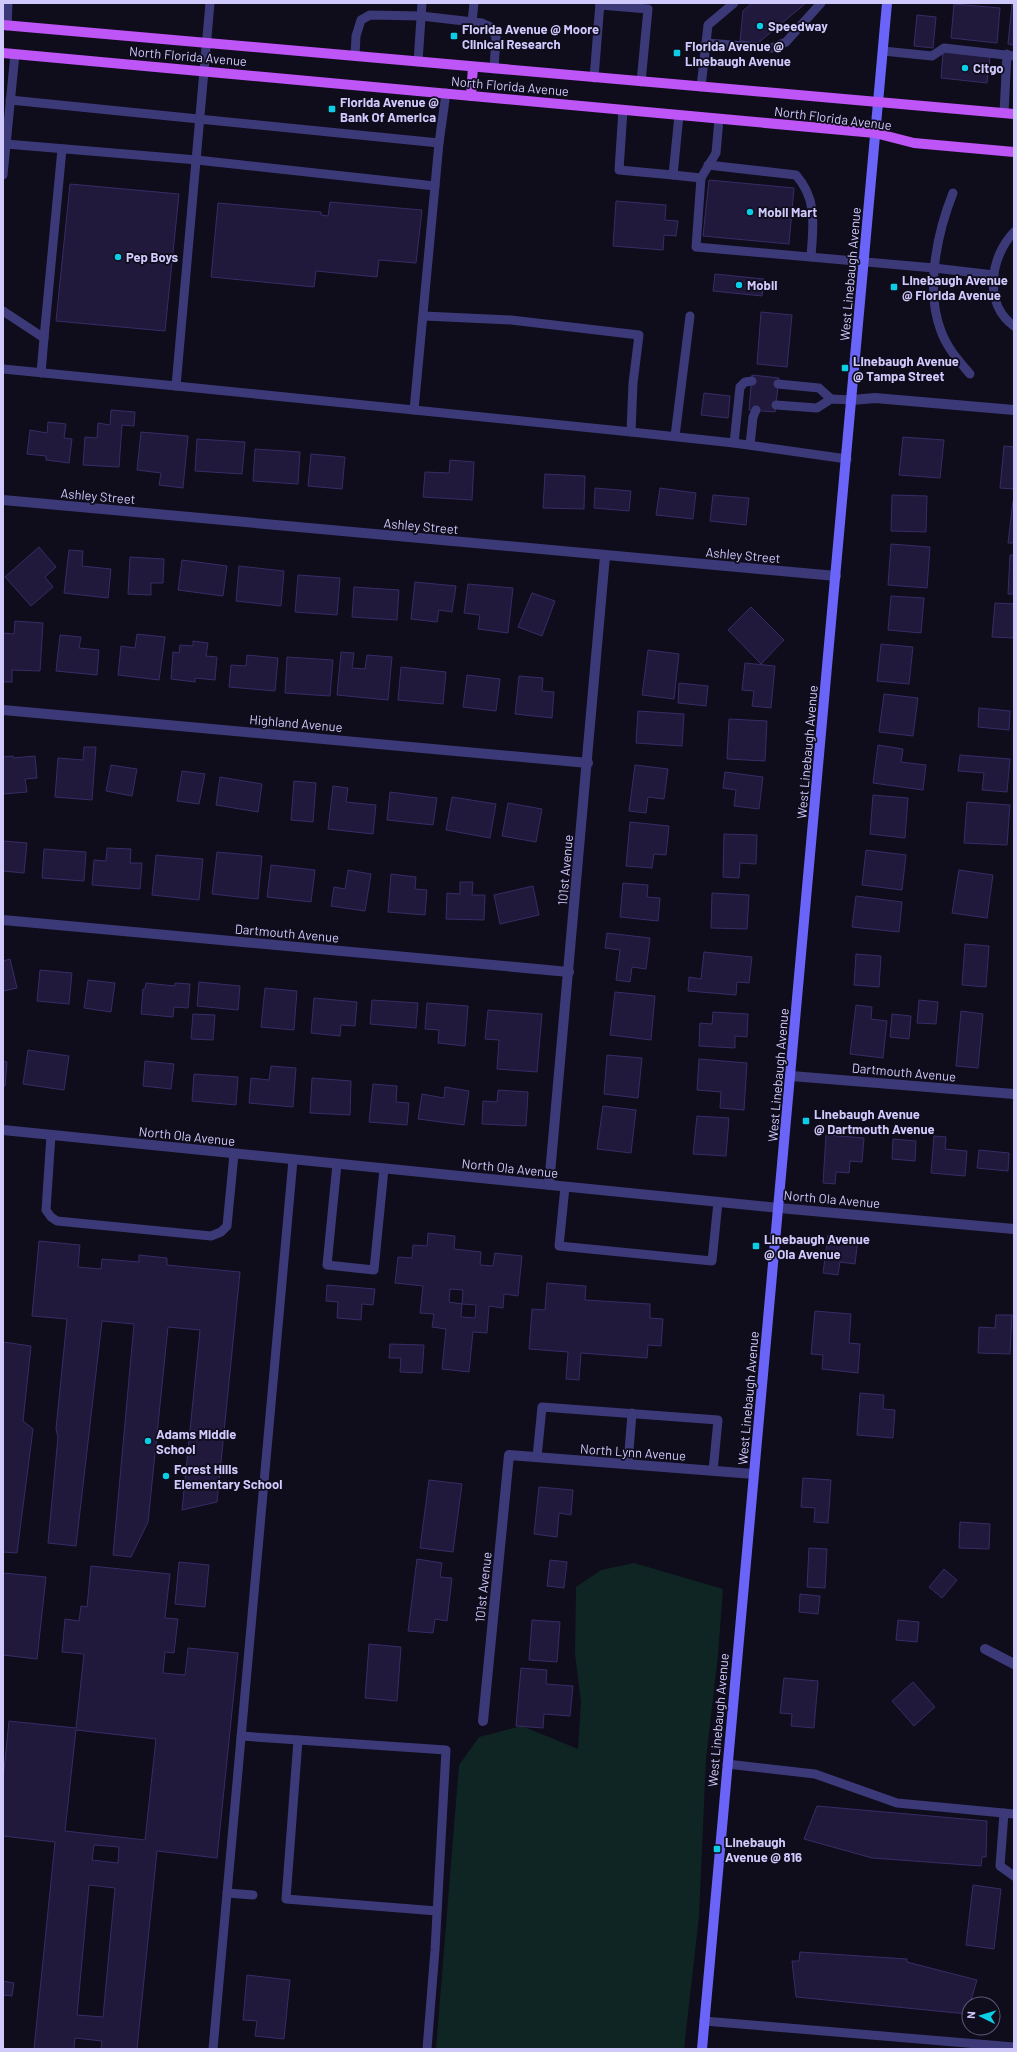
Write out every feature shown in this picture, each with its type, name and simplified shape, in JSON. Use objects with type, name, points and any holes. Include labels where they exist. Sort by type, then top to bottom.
[{"type":"main road","name":"North Florida Avenue","points":[[5,26],[878,103],[1009,113]]},
{"type":"main road","name":"North Florida Avenue","points":[[3,52],[875,133],[914,143],[1014,152]]},
{"type":"main road","points":[[471,96],[473,67]]},
{"type":"street","name":"West Linebaugh Avenue","points":[[702,2049],[847,459],[887,3]]},
{"type":"street","points":[[852,400],[875,398],[1014,410]]},
{"type":"street","name":"Ashley Street","points":[[3,500],[836,576]]},
{"type":"street","name":"101st Avenue","points":[[549,1185],[588,763],[605,556]]},
{"type":"street","name":"Highland Avenue","points":[[3,710],[588,763]]},
{"type":"street","name":"Dartmouth Avenue","points":[[3,920],[569,972]]},
{"type":"street","name":"Dartmouth Avenue","points":[[791,1076],[1014,1094]]},
{"type":"street","name":"North Ola Avenue","points":[[3,1130],[779,1208],[1014,1229]]},
{"type":"street","name":"101st Avenue","points":[[483,1721],[509,1455]]},
{"type":"street","name":"North Lynn Avenue","points":[[509,1455],[754,1474]]},
{"type":"street","points":[[985,1650],[1014,1664]]},
{"type":"lane","points":[[5,26],[8,3]]},
{"type":"lane","points":[[176,386],[210,3]]},
{"type":"lane","points":[[418,62],[422,3]]},
{"type":"lane","points":[[472,22],[474,3]]},
{"type":"lane","points":[[701,87],[708,25],[734,3]]},
{"type":"lane","points":[[706,43],[772,48],[786,42],[821,3]]},
{"type":"lane","points":[[594,78],[600,4],[648,9],[641,82]]},
{"type":"lane","points":[[355,56],[356,36],[361,20],[370,15],[421,16],[482,23],[491,27],[496,37],[494,69]]},
{"type":"lane","points":[[883,51],[932,56],[944,48],[1010,55],[1009,113]]},
{"type":"lane","points":[[3,175],[15,54]]},
{"type":"lane","points":[[414,410],[439,143],[446,93]]},
{"type":"lane","points":[[10,100],[439,143]]},
{"type":"lane","points":[[623,110],[619,170],[701,178]]},
{"type":"lane","points":[[673,175],[678,115]]},
{"type":"lane","points":[[719,119],[716,153],[708,164],[701,178],[696,247],[934,268],[994,275]]},
{"type":"lane","points":[[6,144],[197,160],[435,186]]},
{"type":"lane","points":[[41,373],[62,149]]},
{"type":"lane","points":[[708,164],[796,175],[805,185],[814,214],[811,257]]},
{"type":"lane","points":[[953,193],[946,212],[934,268],[936,306],[941,331],[953,353],[970,374]]},
{"type":"lane","points":[[1014,232],[1003,247],[994,275],[994,296],[1006,320],[1014,326]]},
{"type":"lane","points":[[3,311],[44,338]]},
{"type":"lane","points":[[424,316],[511,320],[639,335],[633,383],[631,432]]},
{"type":"lane","points":[[675,436],[690,316]]},
{"type":"lane","points":[[3,369],[675,436],[847,459]]},
{"type":"lane","points":[[734,443],[740,387],[745,382],[752,381]]},
{"type":"lane","points":[[778,384],[819,388],[831,399]]},
{"type":"lane","points":[[776,405],[816,408],[831,399],[852,400]]},
{"type":"lane","points":[[750,445],[753,417],[756,410]]},
{"type":"lane","points":[[51,1135],[46,1210],[51,1217],[57,1221],[211,1236],[221,1232],[227,1226],[234,1154]]},
{"type":"lane","points":[[213,2049],[293,1160]]},
{"type":"lane","points":[[337,1164],[327,1264],[374,1270],[384,1168]]},
{"type":"lane","points":[[565,1187],[559,1246],[712,1261],[718,1202]]},
{"type":"lane","points":[[537,1457],[542,1407],[632,1413],[718,1420],[713,1471]]},
{"type":"lane","points":[[628,1464],[632,1413]]},
{"type":"lane","points":[[241,1736],[446,1750],[437,1911],[427,2049]]},
{"type":"lane","points":[[298,1740],[286,1899],[437,1911]]},
{"type":"lane","points":[[727,1764],[815,1774],[897,1803],[1014,1814]]},
{"type":"lane","points":[[1004,1813],[1000,1866],[1014,1876]]},
{"type":"lane","points":[[227,1892],[253,1895]]},
{"type":"lane","points":[[704,2020],[983,2047],[1014,2047]]},
{"type":"green space","points":[[634,1563],[723,1589],[718,1655],[706,1759],[699,1916],[684,2049],[436,2049],[459,1765],[479,1737],[522,1726],[578,1749],[581,1702],[575,1654],[576,1587],[601,1570]]},
{"type":"building","name":"Speedway","points":[[752,3],[806,3],[758,43],[740,41],[743,11]]},
{"type":"building","points":[[954,4],[1000,8],[997,43],[951,38]]},
{"type":"building","points":[[1012,4],[1014,4],[1014,45],[1008,44]]},
{"type":"building","points":[[917,15],[936,17],[933,48],[914,46]]},
{"type":"building","name":"Citgo","points":[[943,52],[990,57],[987,83],[941,78]]},
{"type":"building","name":"Mobil","points":[[709,180],[794,188],[789,244],[703,236]]},
{"type":"building","name":"Pep Boys","points":[[70,184],[179,194],[165,331],[56,321]]},
{"type":"building","points":[[616,201],[666,205],[665,220],[678,221],[676,236],[664,235],[663,250],[613,246]]},
{"type":"building","points":[[330,202],[422,210],[416,263],[379,260],[377,277],[316,271],[314,287],[211,277],[218,203],[321,212],[321,215],[328,216]]},
{"type":"building","name":"Mobil","points":[[715,274],[764,279],[762,296],[713,291]]},
{"type":"building","points":[[761,312],[792,315],[787,367],[757,364]]},
{"type":"building","points":[[752,375],[779,378],[775,412],[749,410]]},
{"type":"building","points":[[704,393],[730,396],[728,418],[701,415]]},
{"type":"building","points":[[111,410],[135,412],[134,426],[122,425],[119,467],[83,465],[85,437],[97,438],[98,423],[110,425]]},
{"type":"building","points":[[48,422],[66,424],[64,438],[72,439],[69,463],[46,460],[46,456],[27,454],[30,430],[47,433]]},
{"type":"building","points":[[141,432],[188,436],[183,488],[159,485],[161,473],[137,470]]},
{"type":"building","points":[[903,437],[944,440],[940,478],[899,475]]},
{"type":"building","points":[[197,439],[245,442],[242,474],[195,471]]},
{"type":"building","points":[[1004,446],[1014,447],[1014,489],[1000,488]]},
{"type":"building","points":[[255,449],[300,452],[298,484],[253,481]]},
{"type":"building","points":[[311,454],[345,457],[342,489],[308,486]]},
{"type":"building","points":[[450,460],[474,462],[472,500],[423,497],[425,472],[449,473]]},
{"type":"building","points":[[545,474],[585,476],[584,509],[543,508]]},
{"type":"building","points":[[595,488],[631,491],[629,511],[594,508]]},
{"type":"building","points":[[660,488],[696,493],[693,519],[656,515]]},
{"type":"building","points":[[713,495],[749,498],[746,525],[710,521]]},
{"type":"building","points":[[892,495],[927,496],[926,532],[891,531]]},
{"type":"building","points":[[1013,501],[1014,543],[1008,543]]},
{"type":"building","points":[[891,544],[930,547],[927,588],[888,585]]},
{"type":"building","points":[[39,547],[56,567],[45,577],[53,587],[31,606],[5,577]]},
{"type":"building","points":[[69,550],[83,551],[82,566],[111,569],[108,598],[64,593]]},
{"type":"building","points":[[1010,555],[1014,555],[1014,594],[1008,594]]},
{"type":"building","points":[[130,557],[164,559],[163,583],[151,583],[151,595],[128,594]]},
{"type":"building","points":[[182,560],[227,566],[223,596],[178,590]]},
{"type":"building","points":[[239,566],[284,571],[281,606],[236,601]]},
{"type":"building","points":[[298,575],[340,578],[337,615],[295,612]]},
{"type":"building","points":[[415,582],[456,586],[452,612],[439,610],[437,622],[411,619]]},
{"type":"building","points":[[468,584],[513,588],[508,633],[478,629],[480,615],[464,613]]},
{"type":"building","points":[[354,587],[399,590],[397,620],[352,617]]},
{"type":"building","points":[[532,593],[555,601],[542,636],[518,627]]},
{"type":"building","points":[[891,596],[924,598],[921,633],[888,630]]},
{"type":"building","points":[[995,603],[1014,604],[1014,638],[992,637]]},
{"type":"building","points":[[751,607],[784,640],[761,664],[728,630]]},
{"type":"building","points":[[15,621],[43,623],[40,671],[12,670],[12,682],[3,682],[3,633],[14,634]]},
{"type":"building","points":[[137,634],[165,637],[159,680],[118,675],[121,646],[135,648]]},
{"type":"building","points":[[60,635],[81,637],[79,648],[99,650],[97,675],[56,671]]},
{"type":"building","points":[[193,641],[208,643],[206,656],[217,657],[215,680],[195,678],[195,682],[171,679],[173,652],[179,653],[180,645],[193,646]]},
{"type":"building","points":[[881,644],[913,647],[909,684],[877,681]]},
{"type":"building","points":[[648,650],[679,654],[674,699],[642,695]]},
{"type":"building","points":[[341,652],[354,653],[352,668],[365,669],[367,655],[392,657],[388,700],[337,695]]},
{"type":"building","points":[[247,655],[278,658],[275,691],[229,687],[231,665],[246,666]]},
{"type":"building","points":[[287,657],[333,660],[330,696],[285,693]]},
{"type":"building","points":[[745,663],[775,666],[771,708],[752,706],[754,691],[742,690]]},
{"type":"building","points":[[401,667],[446,672],[443,704],[398,700]]},
{"type":"building","points":[[467,675],[500,679],[496,711],[463,707]]},
{"type":"building","points":[[519,676],[543,678],[542,691],[554,692],[552,718],[515,714]]},
{"type":"building","points":[[679,683],[708,686],[706,706],[678,703]]},
{"type":"building","points":[[884,694],[918,698],[913,736],[879,732]]},
{"type":"building","points":[[979,708],[1010,711],[1009,730],[978,727]]},
{"type":"building","points":[[638,711],[684,714],[682,746],[636,743]]},
{"type":"building","points":[[729,719],[767,721],[765,761],[727,759]]},
{"type":"building","points":[[878,745],[903,749],[901,762],[926,765],[923,790],[873,783]]},
{"type":"building","points":[[84,747],[96,747],[92,800],[55,797],[58,758],[83,760]]},
{"type":"building","points":[[960,755],[1010,759],[1007,792],[982,790],[984,773],[958,771]]},
{"type":"building","points":[[13,756],[13,758],[35,756],[37,778],[25,779],[27,792],[3,794],[3,757]]},
{"type":"building","points":[[111,765],[137,769],[132,796],[106,791]]},
{"type":"building","points":[[635,765],[668,769],[664,799],[648,797],[646,813],[629,811]]},
{"type":"building","points":[[182,771],[205,774],[199,804],[177,801]]},
{"type":"building","points":[[725,772],[763,777],[759,809],[734,806],[736,790],[723,788]]},
{"type":"building","points":[[220,777],[262,784],[258,812],[216,805]]},
{"type":"building","points":[[294,781],[316,783],[313,822],[291,820]]},
{"type":"building","points":[[333,786],[348,788],[346,802],[376,805],[373,834],[328,829]]},
{"type":"building","points":[[390,792],[437,798],[433,825],[387,820]]},
{"type":"building","points":[[873,795],[908,798],[905,838],[870,834]]},
{"type":"building","points":[[452,797],[496,804],[490,838],[446,830]]},
{"type":"building","points":[[967,802],[1010,805],[1007,845],[964,843]]},
{"type":"building","points":[[508,803],[542,809],[536,842],[502,836]]},
{"type":"building","points":[[630,822],[669,826],[666,855],[654,854],[652,868],[626,866]]},
{"type":"building","points":[[724,834],[757,835],[756,864],[740,863],[739,878],[723,877]]},
{"type":"building","points":[[3,841],[27,843],[24,873],[3,871]]},
{"type":"building","points":[[107,848],[131,849],[130,863],[142,863],[140,889],[92,885],[94,860],[106,861]]},
{"type":"building","points":[[44,849],[86,852],[84,881],[42,878]]},
{"type":"building","points":[[866,850],[906,855],[902,890],[862,885]]},
{"type":"building","points":[[217,852],[262,856],[258,899],[212,894]]},
{"type":"building","points":[[156,855],[203,859],[199,900],[152,895]]},
{"type":"building","points":[[271,865],[315,870],[311,902],[267,897]]},
{"type":"building","points":[[348,870],[371,874],[365,911],[331,906],[334,887],[345,889]]},
{"type":"building","points":[[959,870],[993,875],[987,918],[952,913]]},
{"type":"building","points":[[391,874],[416,877],[415,889],[427,890],[425,915],[388,912]]},
{"type":"building","points":[[460,882],[473,882],[472,895],[485,895],[484,920],[446,919],[447,893],[460,894]]},
{"type":"building","points":[[623,883],[648,885],[647,897],[660,898],[658,921],[620,917]]},
{"type":"building","points":[[533,886],[539,915],[500,924],[494,895]]},
{"type":"building","points":[[712,893],[749,895],[747,929],[711,928]]},
{"type":"building","points":[[856,896],[902,902],[899,932],[852,927]]},
{"type":"building","points":[[607,933],[650,938],[646,969],[632,967],[630,982],[616,980],[620,950],[605,948]]},
{"type":"building","points":[[965,944],[989,946],[986,987],[962,985]]},
{"type":"building","points":[[704,952],[752,957],[749,983],[737,982],[736,995],[688,991],[689,977],[701,979]]},
{"type":"building","points":[[856,954],[881,956],[879,987],[854,985]]},
{"type":"building","points":[[10,959],[17,988],[3,991],[3,961]]},
{"type":"building","points":[[40,970],[72,973],[69,1004],[37,1001]]},
{"type":"building","points":[[88,980],[115,983],[111,1012],[84,1008]]},
{"type":"building","points":[[199,982],[240,986],[238,1010],[197,1006]]},
{"type":"building","points":[[146,983],[175,986],[175,983],[190,984],[188,1008],[174,1007],[173,1017],[141,1014],[143,989],[145,989]]},
{"type":"building","points":[[265,988],[297,991],[294,1030],[261,1027]]},
{"type":"building","points":[[615,992],[655,996],[651,1040],[610,1035]]},
{"type":"building","points":[[314,998],[357,1002],[355,1026],[341,1025],[340,1036],[311,1033]]},
{"type":"building","points":[[372,1000],[418,1003],[416,1028],[370,1024]]},
{"type":"building","points":[[919,1000],[938,1002],[936,1024],[917,1023]]},
{"type":"building","points":[[427,1003],[468,1006],[465,1046],[438,1043],[439,1030],[425,1029]]},
{"type":"building","points":[[856,1005],[872,1007],[871,1019],[887,1021],[883,1058],[850,1054]]},
{"type":"building","points":[[488,1010],[542,1014],[537,1072],[497,1069],[499,1040],[485,1039]]},
{"type":"building","points":[[961,1011],[983,1014],[978,1068],[956,1066]]},
{"type":"building","points":[[713,1012],[748,1014],[747,1037],[735,1036],[735,1048],[699,1046],[700,1023],[712,1024]]},
{"type":"building","points":[[193,1014],[215,1015],[213,1040],[191,1039]]},
{"type":"building","points":[[892,1014],[911,1016],[909,1039],[890,1037]]},
{"type":"building","points":[[28,1050],[69,1056],[64,1090],[23,1084]]},
{"type":"building","points":[[607,1055],[642,1058],[638,1098],[604,1094]]},
{"type":"building","points":[[699,1059],[747,1063],[744,1110],[720,1108],[721,1092],[697,1090]]},
{"type":"building","points":[[3,1061],[7,1062],[5,1086],[3,1086]]},
{"type":"building","points":[[145,1061],[174,1064],[171,1089],[143,1086]]},
{"type":"building","points":[[271,1066],[296,1068],[293,1107],[249,1103],[251,1078],[269,1080]]},
{"type":"building","points":[[194,1074],[238,1077],[236,1105],[192,1101]]},
{"type":"building","points":[[312,1078],[351,1081],[350,1115],[310,1113]]},
{"type":"building","points":[[373,1084],[397,1086],[396,1102],[409,1103],[407,1125],[369,1122]]},
{"type":"building","points":[[445,1087],[469,1091],[464,1125],[418,1119],[422,1094],[444,1098]]},
{"type":"building","points":[[498,1090],[528,1092],[526,1126],[482,1124],[483,1101],[497,1102]]},
{"type":"building","points":[[603,1106],[636,1110],[631,1153],[597,1149]]},
{"type":"building","points":[[697,1116],[729,1118],[726,1156],[693,1154]]},
{"type":"building","points":[[826,1135],[864,1138],[862,1162],[850,1161],[849,1173],[836,1172],[835,1184],[823,1183]]},
{"type":"building","points":[[934,1136],[946,1137],[945,1149],[967,1151],[965,1176],[931,1173]]},
{"type":"building","points":[[893,1139],[916,1141],[915,1161],[892,1159]]},
{"type":"building","points":[[979,1150],[1009,1153],[1008,1171],[977,1168]]},
{"type":"building","points":[[428,1233],[455,1236],[454,1249],[481,1252],[480,1265],[493,1266],[495,1253],[522,1256],[518,1296],[504,1294],[503,1308],[489,1306],[487,1333],[473,1332],[469,1372],[442,1369],[446,1329],[432,1327],[434,1314],[420,1313],[423,1286],[395,1283],[398,1257],[412,1258],[413,1245],[427,1246]],"holes":[[[450,1289],[463,1290],[462,1304],[449,1302]],[[462,1304],[476,1305],[475,1318],[461,1317]]]},
{"type":"building","points":[[828,1235],[858,1239],[855,1264],[840,1262],[838,1275],[823,1273]]},
{"type":"building","points":[[39,1241],[80,1245],[78,1267],[101,1269],[102,1259],[139,1262],[139,1255],[167,1258],[167,1265],[240,1272],[217,1502],[182,1510],[200,1330],[168,1327],[148,1522],[131,1557],[113,1555],[134,1324],[102,1321],[76,1546],[48,1543],[58,1437],[56,1429],[67,1319],[32,1316]]},
{"type":"building","points":[[547,1283],[586,1286],[585,1300],[650,1304],[650,1318],[663,1319],[661,1346],[648,1345],[647,1358],[581,1353],[579,1380],[566,1379],[568,1352],[529,1349],[532,1309],[545,1310]]},
{"type":"building","points":[[327,1285],[375,1289],[373,1305],[362,1304],[361,1320],[337,1318],[338,1302],[326,1301]]},
{"type":"building","points":[[815,1311],[851,1314],[849,1343],[860,1344],[858,1373],[822,1369],[823,1355],[811,1354]]},
{"type":"building","points":[[996,1315],[1012,1315],[1010,1354],[978,1353],[979,1327],[995,1328]]},
{"type":"building","points":[[3,1342],[31,1346],[23,1421],[33,1429],[17,1553],[3,1552]]},
{"type":"building","points":[[390,1344],[424,1345],[422,1373],[400,1372],[401,1358],[389,1358]]},
{"type":"building","points":[[860,1393],[884,1395],[883,1409],[895,1410],[893,1438],[857,1435]]},
{"type":"building","points":[[803,1478],[831,1480],[828,1523],[814,1522],[815,1508],[801,1507]]},
{"type":"building","points":[[429,1480],[462,1484],[453,1552],[420,1548]]},
{"type":"building","points":[[539,1487],[573,1490],[571,1515],[559,1513],[557,1537],[534,1534]]},
{"type":"building","points":[[960,1522],[990,1524],[989,1549],[959,1548]]},
{"type":"building","points":[[809,1548],[827,1549],[825,1588],[807,1587]]},
{"type":"building","points":[[417,1559],[442,1563],[440,1577],[452,1578],[447,1621],[435,1619],[433,1633],[408,1631]]},
{"type":"building","points":[[550,1560],[567,1562],[564,1588],[547,1586]]},
{"type":"building","points":[[179,1562],[209,1565],[205,1607],[175,1604]]},
{"type":"building","points":[[91,1566],[170,1574],[165,1618],[178,1619],[174,1653],[165,1652],[163,1673],[185,1675],[188,1648],[238,1653],[217,1858],[157,1851],[137,2049],[101,2049],[102,2041],[75,2038],[74,2049],[34,2049],[55,1842],[3,1836],[3,1780],[9,1721],[76,1728],[84,1654],[62,1652],[65,1619],[79,1621],[81,1606],[87,1607]],"holes":[[[76,1730],[156,1739],[145,1840],[65,1831]],[[94,1845],[119,1847],[118,1863],[92,1860]],[[89,1885],[115,1888],[103,2017],[77,2015]]]},
{"type":"building","points":[[944,1569],[957,1580],[942,1598],[929,1587]]},
{"type":"building","points":[[3,1573],[46,1577],[37,1659],[3,1655]]},
{"type":"building","points":[[800,1594],[820,1596],[818,1614],[799,1612]]},
{"type":"building","points":[[532,1620],[560,1622],[557,1662],[529,1660]]},
{"type":"building","points":[[898,1620],[919,1622],[917,1642],[896,1640]]},
{"type":"building","points":[[369,1644],[401,1647],[397,1701],[365,1698]]},
{"type":"building","points":[[521,1668],[547,1670],[546,1684],[573,1686],[570,1716],[544,1714],[543,1728],[516,1726]]},
{"type":"building","points":[[784,1678],[818,1681],[814,1728],[791,1726],[792,1714],[780,1713]]},
{"type":"building","points":[[913,1682],[935,1707],[914,1726],[892,1701]]},
{"type":"building","points":[[817,1806],[987,1821],[986,1857],[982,1857],[981,1866],[872,1858],[804,1839]]},
{"type":"building","points":[[973,1885],[1001,1889],[994,1949],[966,1945]]},
{"type":"building","points":[[800,1952],[907,1959],[907,1962],[977,1980],[972,1996],[961,1996],[961,2013],[796,1997],[792,1961],[799,1961]]},
{"type":"building","points":[[247,1975],[290,1980],[284,2039],[255,2036],[257,2021],[243,2020]]},
{"type":"building","points":[[3,1981],[14,1983],[12,1996],[3,1995]]},
{"type":"place","name":"Speedway","points":[[760,26]]},
{"type":"place","name":"Florida Avenue @ Moore Clinical Research","points":[[454,36]]},
{"type":"place","name":"Florida Avenue @ Linebaugh Avenue","points":[[677,53]]},
{"type":"place","name":"Citgo","points":[[965,68]]},
{"type":"place","name":"Florida Avenue @ Bank Of America","points":[[332,109]]},
{"type":"place","name":"Mobil Mart","points":[[750,212]]},
{"type":"place","name":"Pep Boys","points":[[118,257]]},
{"type":"place","name":"Mobil","points":[[739,285]]},
{"type":"place","name":"Linebaugh Avenue @ Florida Avenue","points":[[894,287]]},
{"type":"place","name":"Linebaugh Avenue @ Tampa Street","points":[[845,368]]},
{"type":"place","name":"Linebaugh Avenue @ Dartmouth Avenue","points":[[806,1121]]},
{"type":"place","name":"Linebaugh Avenue @ Ola Avenue","points":[[756,1246]]},
{"type":"place","name":"Adams Middle School","points":[[148,1441]]},
{"type":"place","name":"Forest Hills Elementary School","points":[[166,1476]]},
{"type":"place","name":"Linebaugh Avenue @ 816","points":[[717,1849]]}]
